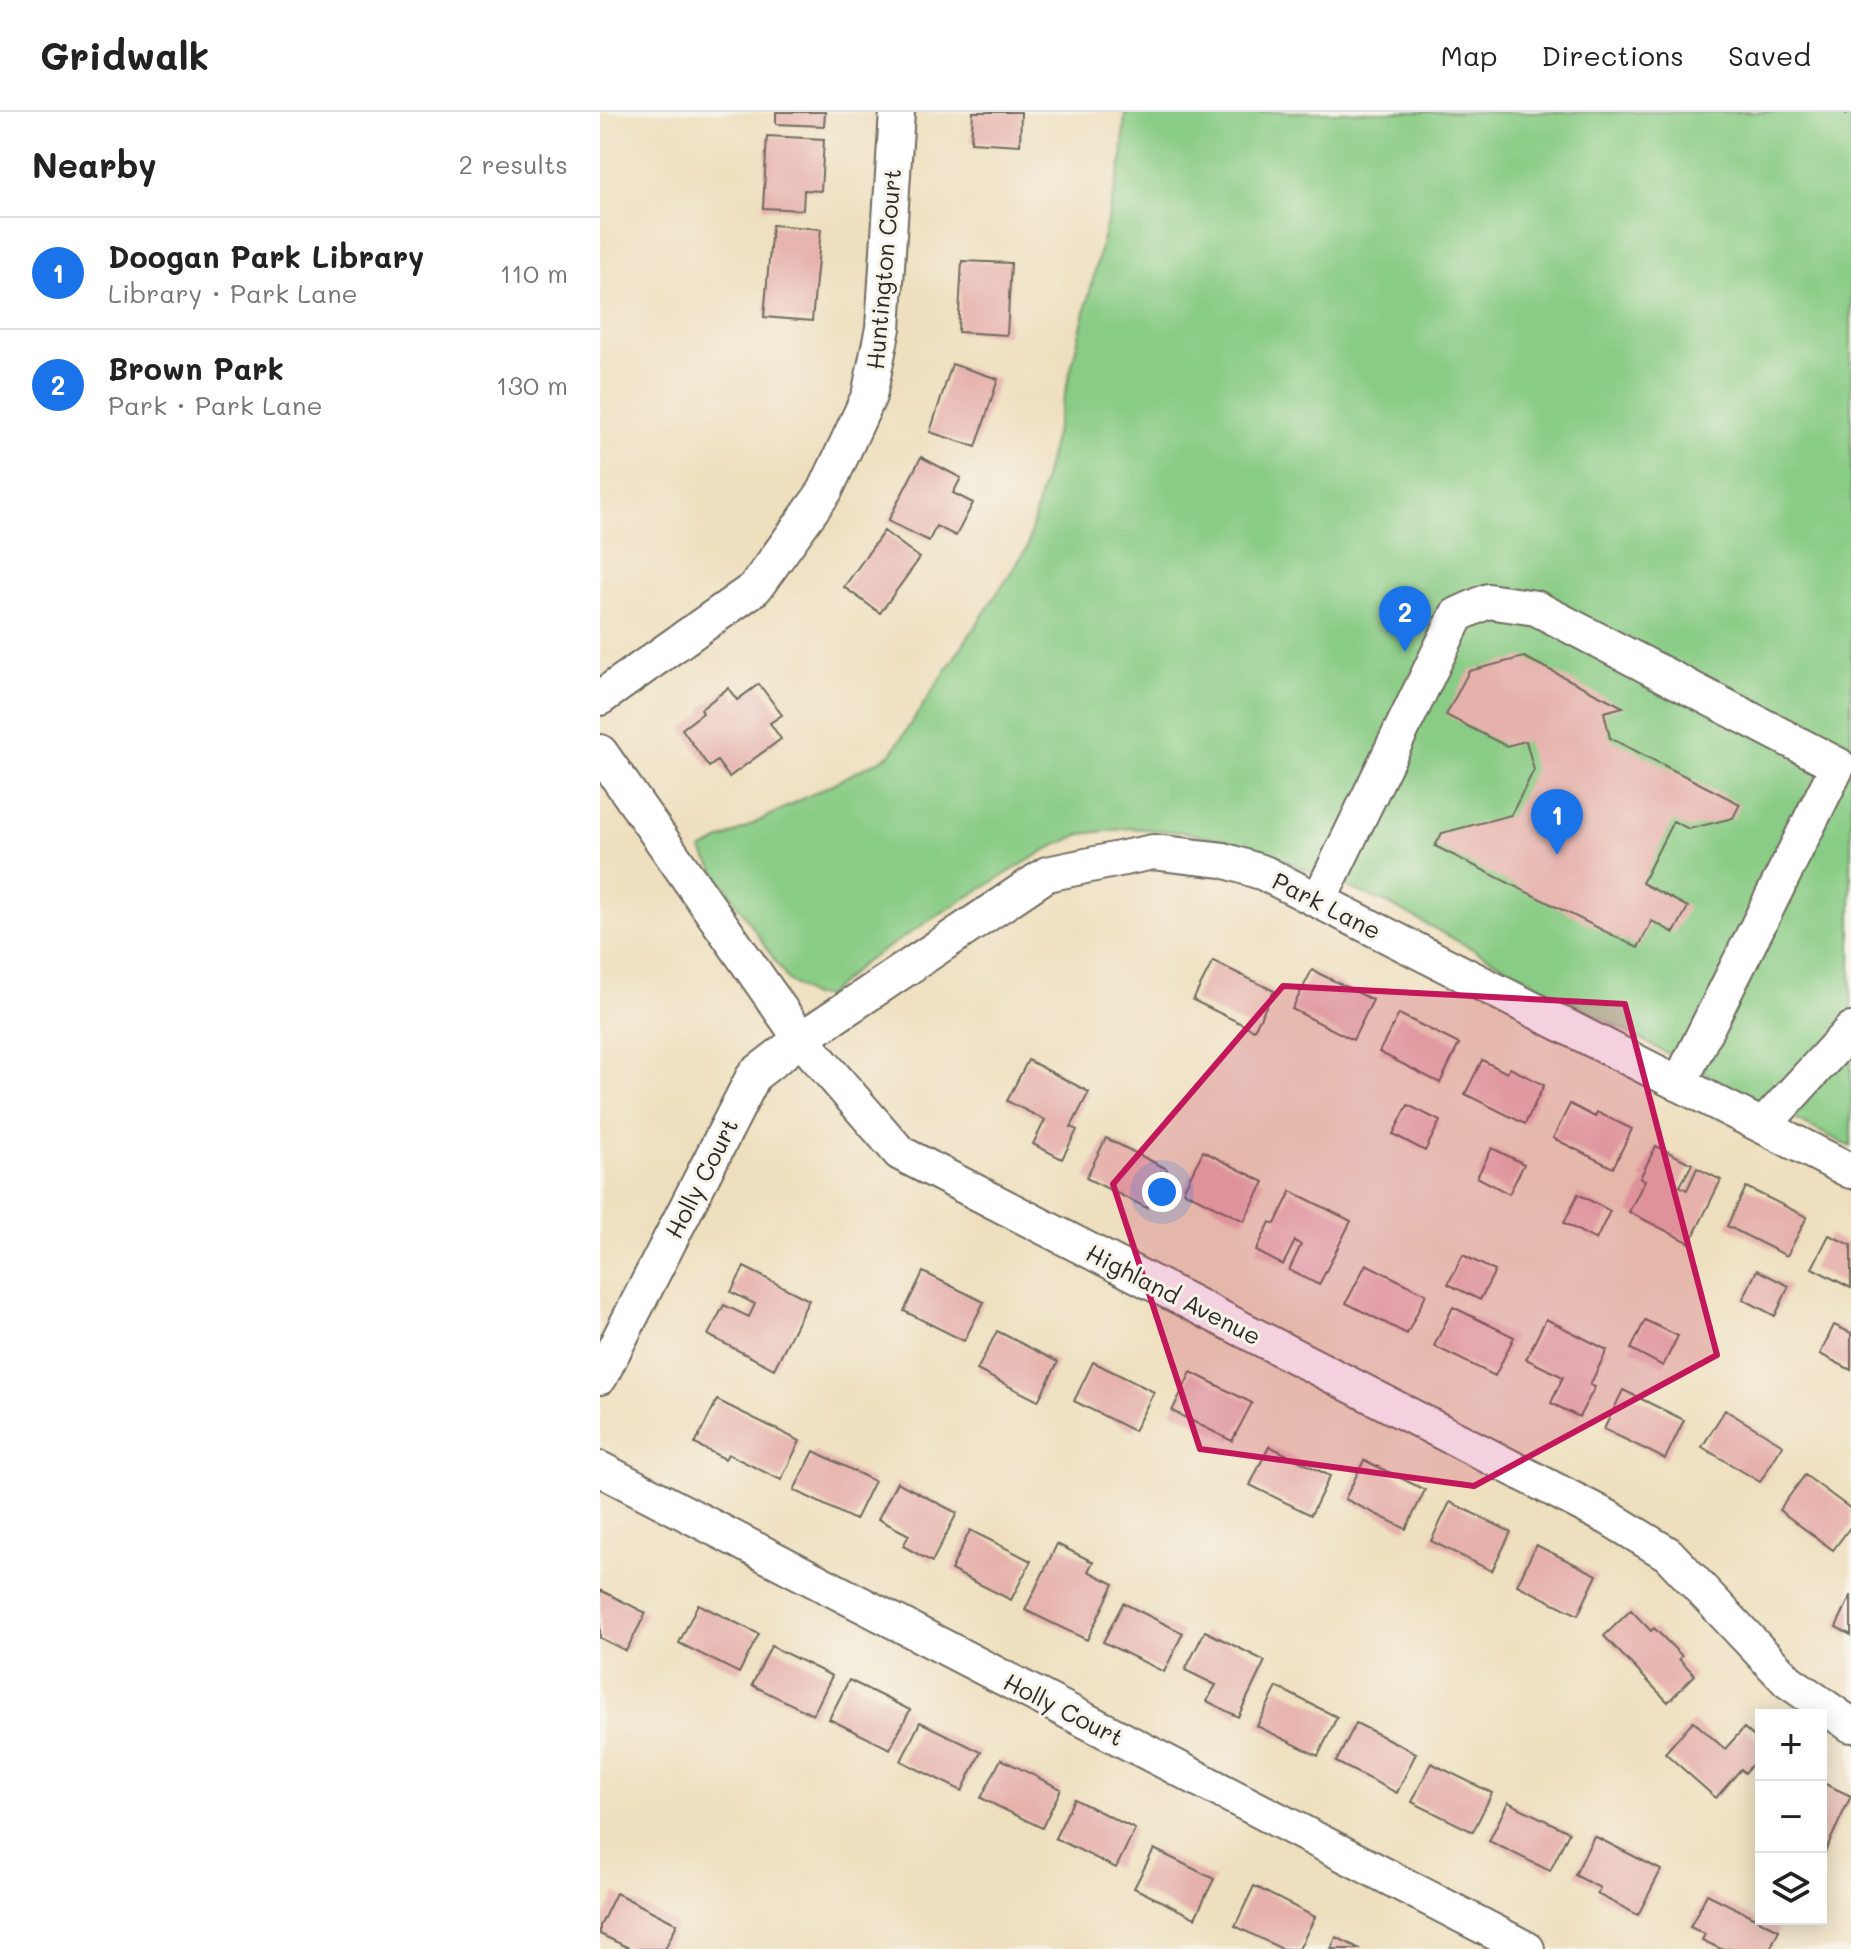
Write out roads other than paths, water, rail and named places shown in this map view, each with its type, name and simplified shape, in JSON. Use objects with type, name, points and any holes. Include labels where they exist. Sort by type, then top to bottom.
[{"type":"street","name":"Huntington Court","points":[[600,698],[755,588],[825,491],[869,396],[883,328],[897,112]]},
{"type":"street","points":[[1319,900],[1457,615],[1488,601],[1536,608],[1550,615],[1838,765],[1679,1084]]},
{"type":"street","name":"Highland Avenue","points":[[600,752],[801,1039],[900,1153],[1609,1518],[1668,1554],[1788,1681],[1851,1725]]},
{"type":"street","name":"Park Lane","points":[[801,1039],[1047,874],[1153,852],[1183,854],[1223,860],[1264,873],[1763,1126],[1847,1162]]},
{"type":"street","points":[[1763,1126],[1851,1030]]},
{"type":"street","name":"Holly Court","points":[[600,1377],[754,1075],[801,1039]]},
{"type":"street","name":"Holly Court","points":[[600,1469],[1527,1949]]},
{"type":"place","name":"Brown Park","points":[[1405,652]]},
{"type":"place","name":"Doogan Park Library","points":[[1557,855]]}]
